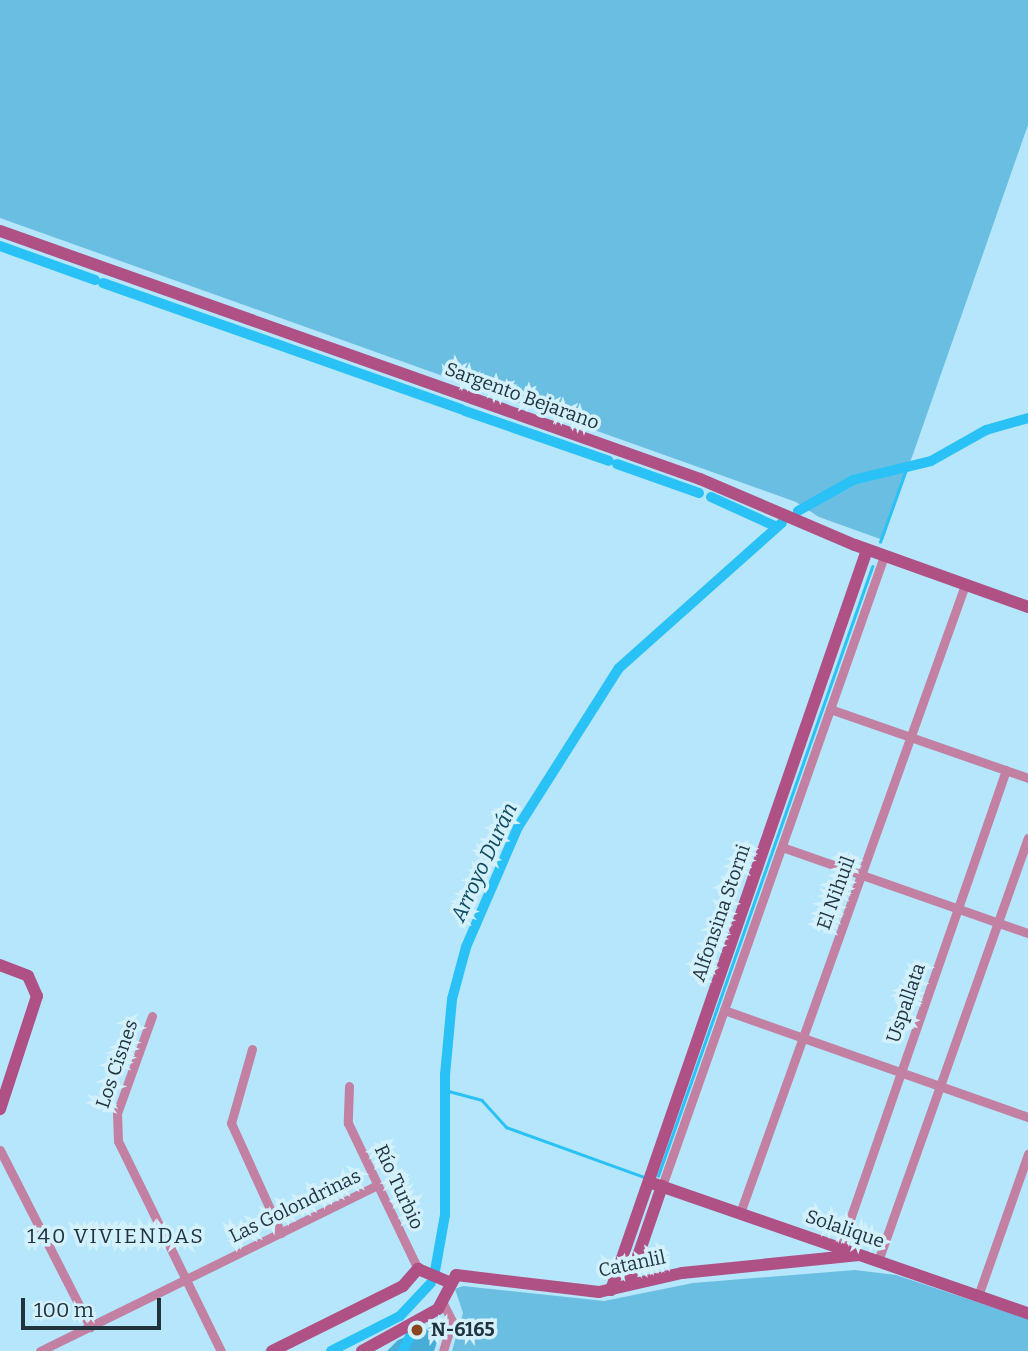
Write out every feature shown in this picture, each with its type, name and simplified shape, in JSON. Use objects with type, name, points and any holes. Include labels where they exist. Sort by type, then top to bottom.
[{"type":"street","name":"Sargento Bejarano","points":[[0,231],[700,479],[867,550],[1028,607]]},
{"type":"street","name":"Alfonsina Storni","points":[[611,1290],[867,550]]},
{"type":"street","name":"Alfonsina Storni","points":[[628,1285],[884,556]]},
{"type":"street","name":"El Nihuil","points":[[740,1213],[965,585]]},
{"type":"street","points":[[830,709],[1028,778]]},
{"type":"street","name":"Uspallata","points":[[840,1248],[1006,770]]},
{"type":"street","points":[[878,1261],[1028,838]]},
{"type":"street","points":[[782,847],[1028,933]]},
{"type":"street","points":[[0,965],[22,972],[35,984],[35,1008],[0,1109]]},
{"type":"street","points":[[724,1010],[1028,1117]]},
{"type":"street","name":"Los Cisnes","points":[[152,1016],[120,1104],[116,1132],[221,1351]]},
{"type":"street","points":[[252,1049],[231,1123],[281,1233]]},
{"type":"street","name":"Río Turbio","points":[[349,1086],[348,1124],[418,1269]]},
{"type":"street","points":[[0,1150],[90,1327]]},
{"type":"street","points":[[978,1296],[1028,1154]]},
{"type":"street","name":"Solalique","points":[[649,1182],[1028,1313]]},
{"type":"street","name":"Las Golondrinas","points":[[40,1351],[377,1185]]},
{"type":"street","name":"Catanlil","points":[[449,1282],[459,1275],[587,1291],[611,1290],[681,1273],[859,1255]]},
{"type":"street","points":[[272,1351],[403,1286],[418,1269],[449,1282],[443,1303],[425,1319],[363,1351]]},
{"type":"street","points":[[443,1303],[452,1321],[443,1351]]},
{"type":"shaded area","points":[[0,0],[1028,0],[1028,125],[883,540],[819,517],[796,502],[0,218]]},
{"type":"shaded area","points":[[855,1270],[896,1275],[1028,1319],[1028,1351],[452,1351],[463,1313],[455,1289],[463,1286],[604,1301],[693,1283]]},
{"type":"shaded area","points":[[436,1325],[440,1333],[434,1351],[387,1351],[398,1340]]},
{"type":"waterway","points":[[0,246],[95,280]]},
{"type":"waterway","points":[[103,283],[461,409]]},
{"type":"waterway","points":[[465,411],[609,461]]},
{"type":"waterway","name":"Arroyo Durán","points":[[798,511],[853,480],[931,461],[986,430],[1028,418]]},
{"type":"waterway","points":[[617,464],[699,493]]},
{"type":"waterway","points":[[880,542],[907,467]]},
{"type":"waterway","points":[[711,497],[777,527]]},
{"type":"waterway","name":"Arroyo Durán","points":[[435,1271],[445,1215],[445,1075],[452,999],[466,947],[518,827],[619,668],[782,523]]},
{"type":"waterway","points":[[658,1176],[872,567]]},
{"type":"waterway","points":[[445,1090],[482,1100],[506,1127],[644,1177]]},
{"type":"waterway","points":[[331,1351],[400,1316],[431,1283]]},
{"type":"waterway","name":"Arroyo Durán","points":[[403,1351],[410,1336]]},
{"type":"place","name":"N-6165","points":[[417,1330]]},
{"type":"district","name":"140 VIVIENDAS","points":[[116,1236]]}]
